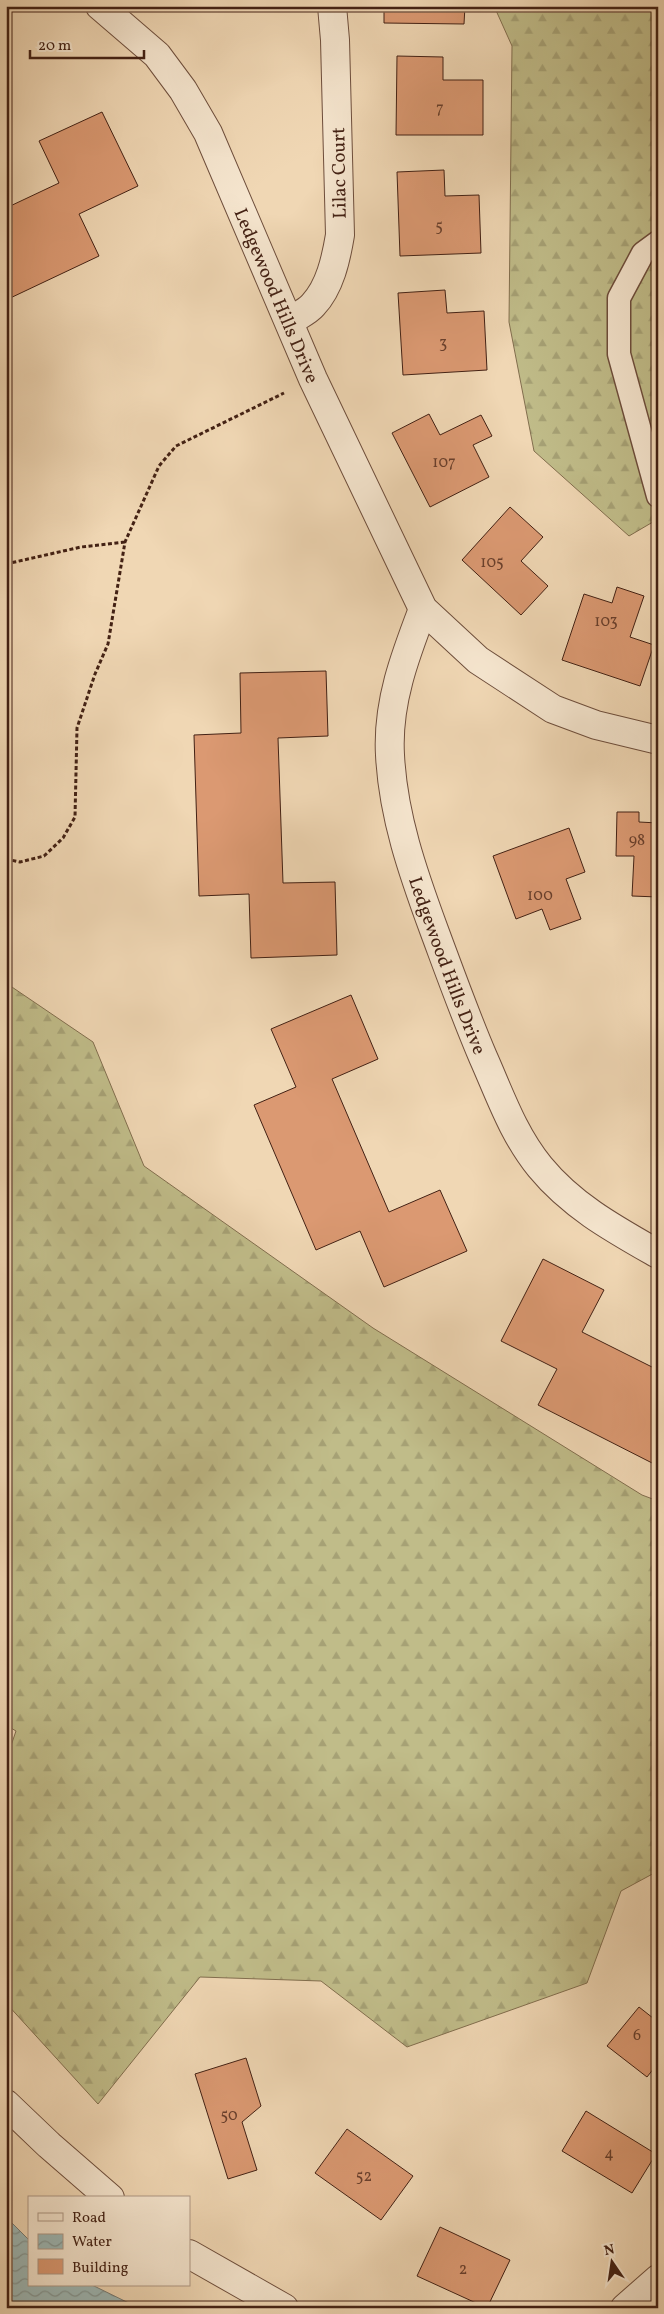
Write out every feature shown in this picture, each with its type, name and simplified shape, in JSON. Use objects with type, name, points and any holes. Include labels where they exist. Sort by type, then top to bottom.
[{"type":"street","name":"Ledgewood Hills Drive","points":[[100,6],[157,55],[183,90],[208,133],[290,321],[313,379],[423,609],[478,660],[553,708],[596,725],[658,740]]},
{"type":"street","name":"Lilac Court","points":[[290,321],[312,306],[324,288],[336,261],[340,235],[335,40],[332,6]]},
{"type":"street","name":"Ledgewood Hills Drive","points":[[423,609],[402,663],[392,706],[390,754],[394,798],[403,837],[418,885],[464,1011],[516,1134],[540,1167],[570,1199],[605,1224],[658,1254]]},
{"type":"street","points":[[6,2104],[49,2145],[108,2196]]},
{"type":"street","points":[[190,2255],[284,2308]]},
{"type":"street","points":[[625,2308],[658,2279]]},
{"type":"lane","points":[[658,242],[643,253],[619,298],[619,354],[658,496]]},
{"type":"path","points":[[6,859],[20,862],[44,856],[63,838],[74,817],[77,728],[95,674],[108,644],[125,542],[159,466],[176,446],[313,379]]},
{"type":"path","points":[[6,564],[82,546],[125,542]]},
{"type":"green space","points":[[494,6],[658,6],[658,519],[629,536],[534,451],[509,322],[512,46]]},
{"type":"green space","points":[[6,983],[93,1042],[144,1166],[373,1328],[642,1495],[658,1501],[658,1871],[621,1891],[587,1983],[407,2047],[321,1981],[200,1977],[98,2104],[6,2003],[6,1760],[16,1731],[6,1725]]},
{"type":"water","points":[[6,2217],[28,2239],[28,2286],[94,2286],[139,2308],[6,2308]]},
{"type":"building","points":[[384,6],[465,6],[464,24],[384,23]]},
{"type":"building","points":[[397,56],[443,57],[443,80],[483,80],[483,135],[396,135]]},
{"type":"building","points":[[102,112],[138,186],[79,214],[99,256],[6,300],[6,208],[59,183],[39,141]]},
{"type":"building","points":[[444,170],[445,196],[479,195],[481,253],[400,256],[397,172]]},
{"type":"building","points":[[445,290],[447,313],[484,311],[487,370],[403,375],[398,293]]},
{"type":"building","points":[[429,414],[440,435],[481,415],[492,436],[473,445],[489,477],[430,507],[392,433]]},
{"type":"building","points":[[510,507],[543,537],[521,561],[548,586],[521,615],[462,560]]},
{"type":"building","points":[[617,587],[644,596],[630,637],[654,645],[640,686],[562,660],[584,594],[612,603]]},
{"type":"building","points":[[326,671],[328,736],[278,738],[283,883],[335,882],[337,955],[251,958],[249,894],[199,896],[194,735],[241,733],[240,673]]},
{"type":"building","points":[[617,812],[639,812],[639,822],[658,823],[658,897],[632,896],[634,856],[616,856]]},
{"type":"building","points":[[569,828],[585,872],[566,879],[581,919],[550,930],[542,909],[516,919],[493,856]]},
{"type":"building","points":[[351,995],[378,1059],[332,1079],[389,1212],[440,1190],[467,1251],[384,1287],[360,1231],[316,1250],[254,1105],[296,1087],[271,1029]]},
{"type":"building","points":[[543,1259],[604,1290],[582,1332],[658,1370],[658,1466],[538,1405],[557,1369],[501,1341]]},
{"type":"building","points":[[639,2007],[658,2022],[658,2063],[647,2077],[607,2046]]},
{"type":"building","points":[[246,2058],[261,2106],[242,2122],[257,2170],[228,2179],[195,2074]]},
{"type":"building","points":[[586,2111],[656,2154],[632,2193],[562,2151]]},
{"type":"building","points":[[347,2129],[413,2176],[381,2220],[315,2173]]},
{"type":"building","points":[[440,2227],[510,2260],[487,2308],[417,2276]]}]
